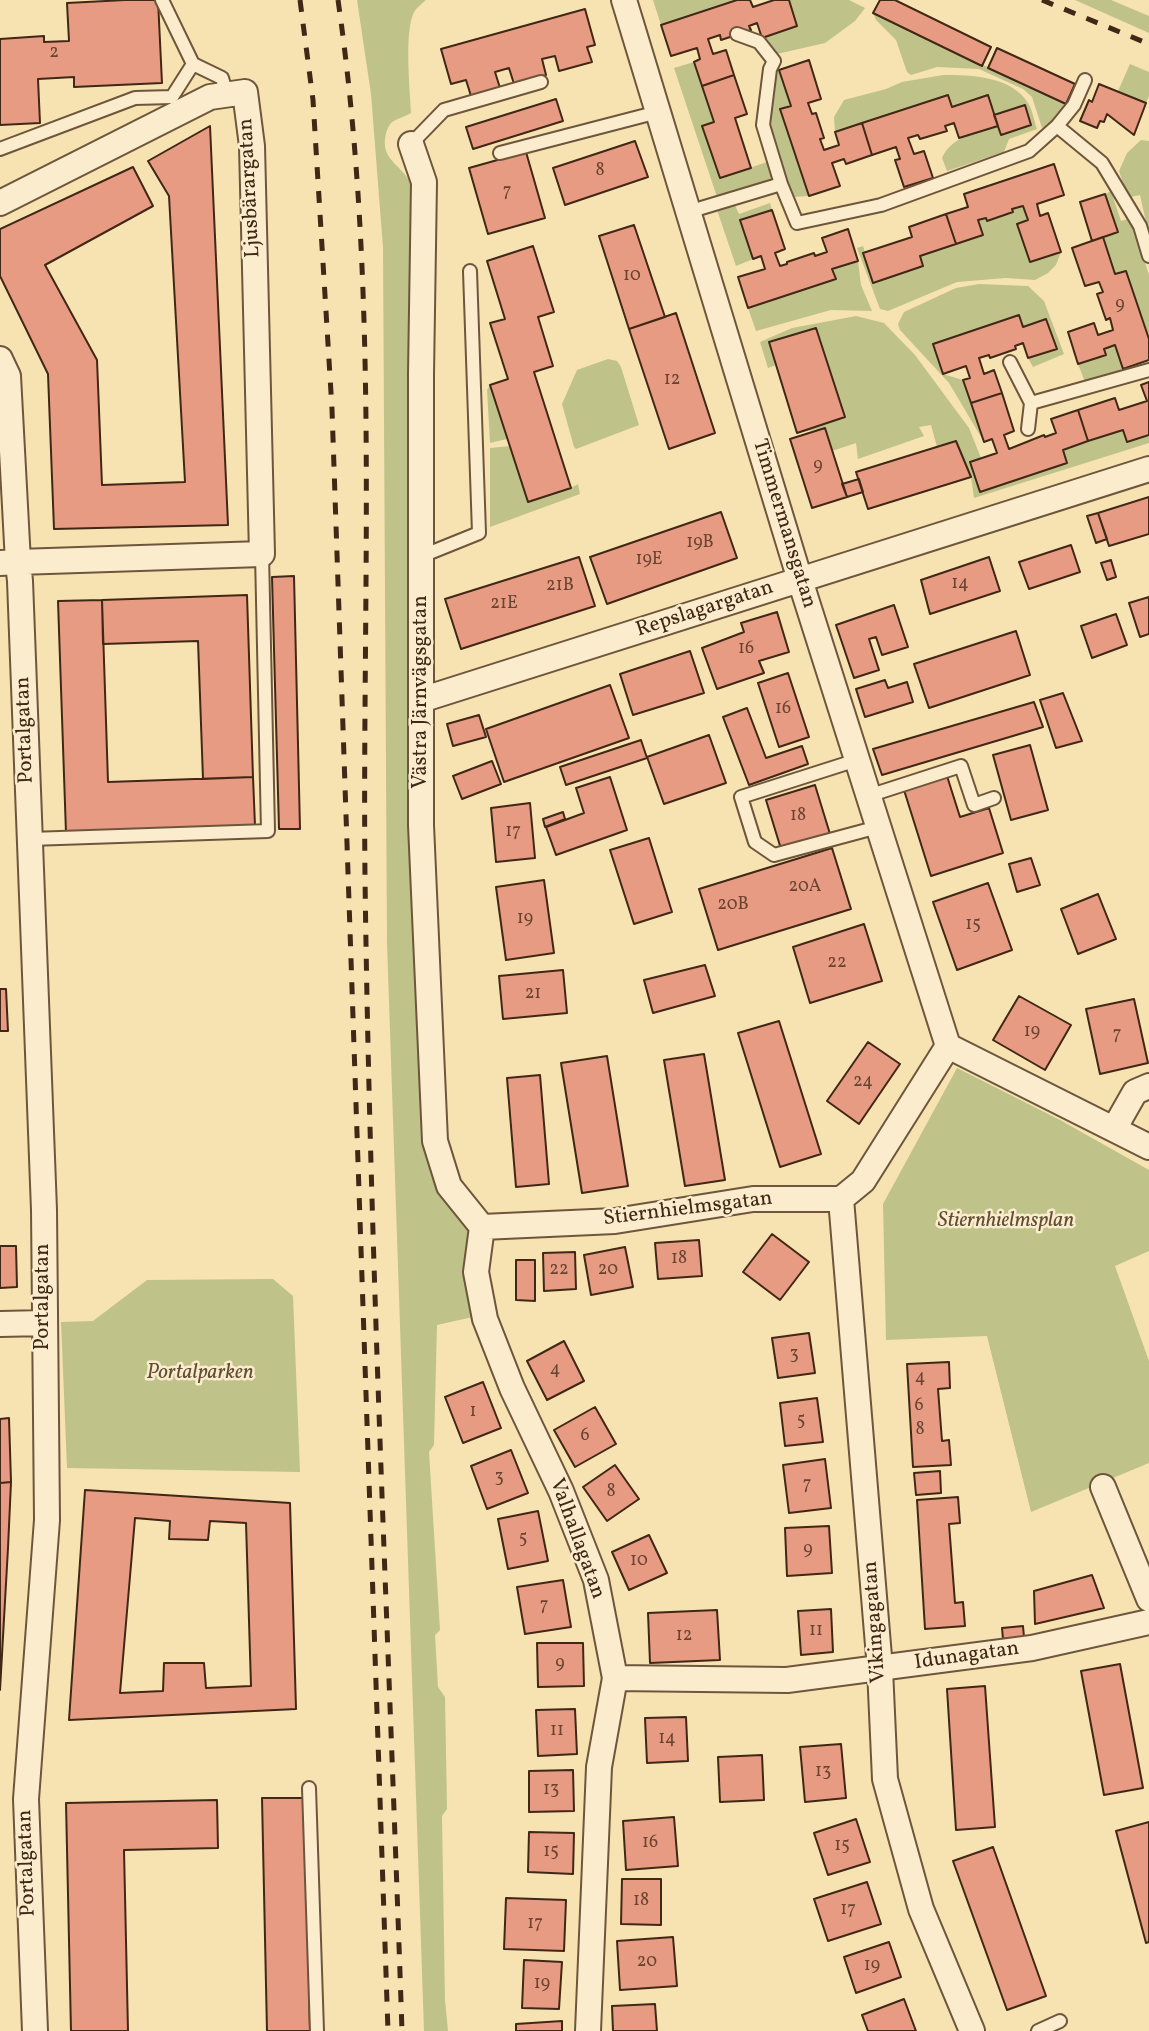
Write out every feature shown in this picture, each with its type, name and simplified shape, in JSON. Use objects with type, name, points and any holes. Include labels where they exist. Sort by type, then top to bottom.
[{"type":"street","name":"Timmermansgatan","points":[[624,0],[800,580],[948,1046]]},
{"type":"street","name":"Ljusbärargatan","points":[[0,203],[210,97],[245,92],[252,146],[262,554]]},
{"type":"street","name":"Västra Järnvägsgatan","points":[[411,144],[424,182],[421,374],[421,825],[435,1141],[449,1186],[482,1227]]},
{"type":"street","name":"Portalgatan","points":[[0,359],[8,376],[9,562],[30,839],[44,1210],[47,1520],[26,1799],[35,2031]]},
{"type":"street","name":"Repslagargatan","points":[[421,700],[1149,469]]},
{"type":"street","points":[[9,562],[262,554]]},
{"type":"street","points":[[841,1199],[863,1181],[948,1046],[1149,1147]]},
{"type":"street","points":[[1114,1129],[1135,1092],[1149,1086]]},
{"type":"street","name":"Stiernhielmsgatan","points":[[482,1227],[615,1221],[753,1199],[841,1199]]},
{"type":"street","name":"Vikingagatan","points":[[841,1199],[880,1669],[885,1779],[921,1909],[972,2031]]},
{"type":"street","name":"Valhallagatan","points":[[482,1227],[476,1272],[485,1319],[512,1388],[561,1491],[596,1580],[615,1678],[599,1766],[588,2031]]},
{"type":"street","points":[[0,1324],[44,1323]]},
{"type":"street","points":[[1103,1487],[1149,1599]]},
{"type":"street","name":"Idunagatan","points":[[615,1678],[788,1680],[1032,1648],[1149,1622]]},
{"type":"lane","points":[[162,0],[194,64],[222,78],[227,94]]},
{"type":"lane","points":[[737,34],[760,42],[774,61],[769,69],[763,125],[781,184],[797,223],[881,205],[1029,151],[1057,126],[1074,105],[1085,80]]},
{"type":"lane","points":[[0,149],[135,98],[172,97],[194,64]]},
{"type":"lane","points":[[411,144],[444,110],[541,82]]},
{"type":"lane","points":[[500,153],[658,112]]},
{"type":"lane","points":[[1057,126],[1102,163],[1140,226],[1149,256]]},
{"type":"lane","points":[[688,212],[781,184]]},
{"type":"lane","points":[[422,556],[479,533],[470,271]]},
{"type":"lane","points":[[1010,362],[1031,402],[1028,429]]},
{"type":"lane","points":[[1031,402],[1149,370]]},
{"type":"lane","points":[[30,839],[268,831],[262,554]]},
{"type":"lane","points":[[857,760],[741,797],[755,842],[774,855],[878,828]]},
{"type":"lane","points":[[869,796],[961,766],[974,805],[994,798]]},
{"type":"lane","points":[[309,1788],[317,2031]]},
{"type":"lane","points":[[1038,2031],[1060,2021]]},
{"type":"green space","points":[[357,0],[426,0],[414,12],[409,33],[411,113],[391,123],[386,133],[385,147],[412,187],[435,1164],[470,1222],[473,1317],[437,1325],[434,1445],[429,1452],[440,1630],[435,1635],[438,1687],[445,1697],[447,1809],[442,1816],[445,2000],[448,2031],[424,2031],[387,943],[383,247],[371,94]]},
{"type":"green space","points":[[653,0],[737,0],[661,25]]},
{"type":"green space","points":[[789,0],[849,0],[865,8],[855,21],[825,43],[777,54],[762,38],[797,26]]},
{"type":"green space","points":[[1075,0],[1111,0],[1149,16],[1149,33]]},
{"type":"green space","points":[[873,13],[1066,104],[1052,123],[1042,128],[1032,97],[1023,89],[979,69],[937,67],[911,75],[907,72],[896,40],[876,20]]},
{"type":"green space","points":[[694,62],[714,122],[703,127],[720,178],[767,162],[773,179],[717,197],[674,68]]},
{"type":"green space","points":[[1130,64],[1149,72],[1149,96],[1146,103],[1118,91]]},
{"type":"green space","points":[[775,70],[779,70],[791,106],[781,109],[809,196],[792,197],[771,134],[772,83]]},
{"type":"green space","points":[[943,75],[990,79],[1012,87],[1028,103],[1037,129],[1009,139],[1004,152],[947,171],[942,158],[958,140],[998,126],[1001,135],[1031,125],[1025,105],[994,115],[988,95],[952,107],[948,95],[835,132],[834,117],[844,100],[902,82]]},
{"type":"green space","points":[[1141,140],[1149,141],[1149,235],[1140,195],[1131,197],[1126,192],[1119,171],[1127,153]]},
{"type":"green space","points":[[1111,191],[1121,221],[1131,218],[1149,275],[1149,339],[1126,271],[1115,274],[1103,237],[1118,232],[1105,194]]},
{"type":"green space","points":[[734,203],[739,214],[770,203],[772,210],[740,221],[753,259],[736,266],[717,210]]},
{"type":"green space","points":[[1023,206],[1028,220],[1017,224],[1030,262],[1061,252],[1056,265],[1048,273],[1035,280],[1006,278],[957,282],[888,311],[880,309],[857,248],[863,246],[874,283],[923,266],[920,256],[978,220],[986,218],[987,221]]},
{"type":"green space","points":[[858,261],[861,285],[872,311],[831,310],[756,331],[748,308],[835,280],[832,269]]},
{"type":"green space","points":[[979,284],[1028,286],[1044,301],[1064,354],[1033,367],[1028,358],[1057,349],[1047,319],[1023,327],[1019,315],[933,344],[943,374],[963,380],[984,442],[949,383],[900,330],[898,324],[904,312],[956,288]]},
{"type":"green space","points":[[856,316],[884,323],[915,355],[969,428],[981,458],[970,462],[981,492],[1067,463],[1063,450],[1123,430],[1149,435],[1149,443],[974,498],[971,477],[937,447],[931,425],[919,427],[924,436],[858,459],[856,443],[832,451],[825,428],[797,433],[845,417],[776,365],[768,368],[760,342],[792,328]]},
{"type":"green space","points":[[1115,345],[1123,369],[1085,382],[1078,364],[1106,355],[1104,349]]},
{"type":"green space","points":[[608,359],[617,361],[621,367],[639,425],[576,449],[562,404],[577,370]]},
{"type":"green space","points":[[490,385],[507,439],[490,443],[487,390]]},
{"type":"green space","points":[[510,446],[528,502],[578,484],[580,494],[490,527],[490,448]]},
{"type":"green space","name":"Stiernhielmsplan","points":[[957,1068],[1060,1120],[1149,1170],[1149,1251],[1115,1266],[1149,1361],[1149,1463],[1031,1512],[987,1336],[886,1340],[883,1204]]},
{"type":"green space","name":"Portalparken","points":[[273,1279],[293,1296],[300,1472],[67,1468],[61,1322],[93,1321],[147,1280]]},
{"type":"building","points":[[158,0],[162,83],[74,87],[74,77],[38,79],[40,123],[0,125],[0,39],[44,36],[44,42],[69,41],[67,3]]},
{"type":"building","points":[[737,0],[750,0],[753,7],[774,0],[789,0],[797,26],[762,38],[757,23],[749,26],[751,30],[721,40],[720,35],[708,39],[713,54],[726,50],[734,75],[702,86],[694,62],[700,59],[697,48],[671,56],[661,25]]},
{"type":"building","points":[[880,0],[895,0],[991,47],[982,66],[873,13]]},
{"type":"building","points":[[585,9],[595,45],[587,47],[592,62],[559,71],[555,56],[542,59],[546,75],[514,84],[509,68],[495,72],[500,88],[471,96],[466,80],[451,84],[441,49]]},
{"type":"building","points":[[997,48],[1075,84],[1066,104],[988,68]]},
{"type":"building","points":[[809,60],[821,99],[808,103],[812,114],[816,113],[824,138],[820,139],[824,150],[839,145],[835,132],[862,123],[872,155],[846,164],[844,159],[832,163],[840,186],[809,196],[780,109],[791,106],[779,70]]},
{"type":"building","points":[[734,75],[747,114],[735,118],[751,168],[720,178],[702,126],[714,122],[702,86]]},
{"type":"building","points":[[1099,84],[1146,103],[1134,135],[1107,114],[1104,122],[1100,121],[1097,128],[1080,121]]},
{"type":"building","points":[[948,95],[952,107],[988,95],[998,126],[959,138],[954,123],[945,126],[947,131],[920,139],[918,135],[908,138],[914,154],[924,151],[933,178],[904,187],[895,160],[900,159],[896,147],[872,155],[862,123]]},
{"type":"building","points":[[556,99],[563,121],[473,149],[466,127]]},
{"type":"building","points":[[1025,105],[1031,125],[1001,135],[994,115]]},
{"type":"building","points":[[210,126],[228,525],[54,529],[48,374],[0,276],[0,229],[133,167],[153,206],[45,265],[97,360],[102,485],[185,482],[169,196],[148,161]]},
{"type":"building","points":[[635,141],[648,177],[565,205],[553,168]]},
{"type":"building","points":[[526,152],[545,218],[488,234],[469,168]]},
{"type":"building","points":[[1054,164],[1064,195],[1037,204],[1040,216],[1048,213],[1061,252],[1030,262],[1017,224],[1028,220],[1023,206],[987,221],[986,218],[978,220],[983,235],[956,244],[946,214],[968,207],[964,194]]},
{"type":"building","points":[[1105,194],[1118,232],[1092,241],[1080,202]]},
{"type":"building","points":[[772,210],[785,249],[775,253],[780,266],[814,253],[815,256],[827,252],[822,238],[848,229],[858,261],[832,269],[836,279],[748,308],[738,277],[765,269],[761,256],[753,259],[740,220]]},
{"type":"building","points":[[946,214],[956,244],[920,256],[923,266],[873,283],[863,253],[912,237],[909,227]]},
{"type":"building","points":[[634,225],[665,317],[629,329],[599,236]]},
{"type":"building","points":[[1103,237],[1115,274],[1126,271],[1149,339],[1149,360],[1123,369],[1115,345],[1104,349],[1106,355],[1078,364],[1068,332],[1094,323],[1098,335],[1113,330],[1110,318],[1106,320],[1097,294],[1103,292],[1099,282],[1085,286],[1072,248]]},
{"type":"building","points":[[533,246],[554,312],[538,317],[553,366],[534,372],[571,488],[528,502],[490,385],[508,379],[490,323],[505,319],[487,261]]},
{"type":"building","points":[[676,313],[715,433],[669,449],[629,329]]},
{"type":"building","points":[[1019,315],[1023,327],[1046,319],[1057,349],[1028,358],[1023,343],[1015,346],[1016,349],[990,358],[989,355],[979,358],[984,374],[994,370],[1002,393],[971,403],[963,380],[970,378],[966,366],[943,374],[933,344]]},
{"type":"building","points":[[816,328],[845,417],[797,433],[769,342]]},
{"type":"building","points":[[1149,382],[1149,435],[1127,442],[1123,430],[1088,441],[1078,410],[1115,398],[1119,410],[1147,401],[1141,385]]},
{"type":"building","points":[[1002,393],[1014,431],[1004,435],[1009,449],[1056,433],[1051,419],[1078,410],[1088,441],[1063,450],[1067,463],[980,492],[970,462],[997,453],[992,439],[984,442],[971,403]]},
{"type":"building","points":[[825,428],[847,497],[812,508],[790,439]]},
{"type":"building","points":[[956,441],[971,477],[868,509],[856,472]]},
{"type":"building","points":[[859,479],[863,492],[847,497],[842,484]]},
{"type":"building","points":[[1149,497],[1149,534],[1109,546],[1098,513]]},
{"type":"building","points":[[721,512],[737,558],[607,604],[590,557]]},
{"type":"building","points":[[1098,513],[1107,539],[1096,543],[1087,516]]},
{"type":"building","points":[[1071,545],[1080,572],[1029,589],[1019,562]]},
{"type":"building","points":[[579,557],[595,606],[461,649],[445,599]]},
{"type":"building","points":[[989,557],[1000,591],[930,614],[921,580]]},
{"type":"building","points":[[1111,560],[1116,577],[1107,580],[1101,563]]},
{"type":"building","points":[[294,576],[300,829],[279,829],[272,577]]},
{"type":"building","points":[[247,595],[253,777],[203,779],[198,641],[103,644],[102,600]]},
{"type":"building","points":[[1149,597],[1149,634],[1140,637],[1129,603]]},
{"type":"building","points":[[102,600],[108,782],[253,777],[255,826],[66,833],[58,601]]},
{"type":"building","points":[[894,605],[908,647],[882,655],[876,637],[869,639],[879,670],[854,678],[836,625]]},
{"type":"building","points":[[777,612],[789,652],[759,661],[764,673],[717,689],[702,648],[744,632],[741,623]]},
{"type":"building","points":[[1116,614],[1127,645],[1092,658],[1081,626]]},
{"type":"building","points":[[1016,631],[1030,675],[929,708],[914,664]]},
{"type":"building","points":[[690,651],[704,693],[633,715],[620,674]]},
{"type":"building","points":[[788,673],[809,737],[779,747],[758,683]]},
{"type":"building","points":[[885,680],[888,688],[907,682],[913,702],[865,717],[856,689]]},
{"type":"building","points":[[610,685],[629,738],[504,782],[486,729]]},
{"type":"building","points":[[1063,693],[1082,741],[1056,748],[1040,700]]},
{"type":"building","points":[[1034,702],[1043,727],[882,775],[873,749]]},
{"type":"building","points":[[747,708],[766,758],[802,746],[808,764],[749,785],[723,717]]},
{"type":"building","points":[[479,715],[486,737],[453,746],[447,724]]},
{"type":"building","points":[[709,735],[726,783],[664,804],[647,757]]},
{"type":"building","points":[[641,740],[647,758],[566,785],[560,767]]},
{"type":"building","points":[[1030,745],[1048,810],[1011,820],[993,755]]},
{"type":"building","points":[[492,761],[501,784],[462,799],[453,776]]},
{"type":"building","points":[[947,776],[960,817],[989,808],[1003,853],[931,876],[904,790]]},
{"type":"building","points":[[610,777],[627,830],[556,855],[546,827],[584,813],[576,788]]},
{"type":"building","points":[[815,785],[830,834],[781,849],[766,800]]},
{"type":"building","points":[[530,803],[535,858],[496,862],[491,808]]},
{"type":"building","points":[[563,812],[565,819],[545,827],[543,819]]},
{"type":"building","points":[[649,838],[672,912],[634,924],[610,850]]},
{"type":"building","points":[[832,848],[851,909],[718,950],[699,889]]},
{"type":"building","points":[[1031,858],[1040,885],[1017,892],[1009,864]]},
{"type":"building","points":[[544,880],[554,953],[506,960],[496,887]]},
{"type":"building","points":[[988,883],[1012,950],[957,970],[933,902]]},
{"type":"building","points":[[1098,894],[1116,939],[1078,954],[1061,909]]},
{"type":"building","points":[[864,924],[882,981],[810,1003],[793,947]]},
{"type":"building","points":[[705,965],[715,996],[653,1013],[644,980]]},
{"type":"building","points":[[563,970],[567,1013],[503,1019],[499,976]]},
{"type":"building","points":[[0,989],[6,989],[8,1031],[0,1031]]},
{"type":"building","points":[[1019,996],[1071,1025],[1045,1070],[993,1040]]},
{"type":"building","points":[[1134,999],[1148,1063],[1100,1074],[1086,1009]]},
{"type":"building","points":[[779,1021],[821,1154],[780,1167],[738,1033]]},
{"type":"building","points":[[868,1042],[900,1064],[859,1124],[827,1101]]},
{"type":"building","points":[[704,1054],[725,1180],[685,1186],[664,1060]]},
{"type":"building","points":[[607,1056],[628,1186],[582,1193],[561,1063]]},
{"type":"building","points":[[540,1075],[549,1184],[516,1187],[507,1078]]},
{"type":"building","points":[[772,1234],[809,1262],[780,1300],[743,1272]]},
{"type":"building","points":[[699,1240],[702,1276],[658,1279],[655,1243]]},
{"type":"building","points":[[0,1246],[16,1246],[17,1287],[0,1288]]},
{"type":"building","points":[[625,1247],[633,1287],[591,1295],[584,1255]]},
{"type":"building","points":[[575,1252],[576,1289],[544,1291],[543,1253]]},
{"type":"building","points":[[516,1260],[535,1260],[535,1301],[516,1300]]},
{"type":"building","points":[[809,1333],[815,1373],[778,1378],[772,1338]]},
{"type":"building","points":[[564,1341],[584,1381],[547,1400],[527,1361]]},
{"type":"building","points":[[949,1362],[950,1388],[938,1389],[942,1441],[949,1440],[951,1465],[913,1467],[907,1364]]},
{"type":"building","points":[[483,1382],[501,1428],[463,1443],[445,1397]]},
{"type":"building","points":[[817,1398],[823,1442],[785,1446],[780,1403]]},
{"type":"building","points":[[595,1407],[616,1444],[575,1467],[554,1430]]},
{"type":"building","points":[[9,1418],[11,1482],[0,1483],[0,1419]]},
{"type":"building","points":[[511,1450],[528,1493],[487,1509],[471,1466]]},
{"type":"building","points":[[825,1459],[831,1508],[789,1513],[783,1465]]},
{"type":"building","points":[[615,1465],[639,1499],[607,1521],[583,1487]]},
{"type":"building","points":[[940,1471],[941,1493],[916,1495],[914,1473]]},
{"type":"building","points":[[11,1482],[8,1548],[0,1690],[0,1483]]},
{"type":"building","points":[[85,1490],[290,1503],[296,1709],[69,1720]],"holes":[[[135,1518],[170,1521],[169,1539],[208,1540],[210,1521],[246,1523],[251,1686],[206,1688],[204,1663],[164,1663],[163,1691],[120,1693]]]},
{"type":"building","points":[[958,1497],[960,1523],[949,1524],[955,1603],[963,1602],[965,1626],[925,1629],[917,1500]]},
{"type":"building","points":[[538,1511],[548,1561],[508,1569],[498,1519]]},
{"type":"building","points":[[829,1526],[832,1573],[787,1576],[785,1528]]},
{"type":"building","points":[[649,1535],[667,1573],[629,1590],[612,1552]]},
{"type":"building","points":[[1092,1575],[1104,1608],[1035,1624],[1034,1591]]},
{"type":"building","points":[[563,1580],[571,1627],[525,1634],[517,1587]]},
{"type":"building","points":[[831,1609],[833,1652],[801,1655],[798,1611]]},
{"type":"building","points":[[717,1610],[720,1660],[650,1663],[648,1613]]},
{"type":"building","points":[[1023,1626],[1024,1637],[1003,1639],[1002,1628]]},
{"type":"building","points":[[537,1643],[583,1643],[584,1686],[538,1687]]},
{"type":"building","points":[[1120,1664],[1143,1788],[1104,1795],[1081,1671]]},
{"type":"building","points":[[985,1686],[995,1827],[956,1830],[947,1689]]},
{"type":"building","points":[[575,1709],[577,1754],[538,1756],[536,1710]]},
{"type":"building","points":[[686,1717],[688,1761],[647,1763],[645,1718]]},
{"type":"building","points":[[841,1744],[846,1798],[805,1802],[800,1747]]},
{"type":"building","points":[[762,1755],[764,1800],[720,1802],[718,1757]]},
{"type":"building","points":[[573,1770],[574,1811],[529,1812],[529,1771]]},
{"type":"building","points":[[262,1798],[305,1798],[310,2031],[267,2031]]},
{"type":"building","points":[[217,1800],[218,1848],[124,1850],[128,2031],[71,2031],[66,1803]]},
{"type":"building","points":[[674,1817],[678,1866],[626,1870],[623,1821]]},
{"type":"building","points":[[856,1819],[870,1862],[828,1875],[814,1833]]},
{"type":"building","points":[[1149,1822],[1149,1942],[1146,1943],[1116,1831]]},
{"type":"building","points":[[529,1832],[574,1833],[573,1874],[528,1872]]},
{"type":"building","points":[[993,1847],[1046,1996],[1007,2010],[953,1861]]},
{"type":"building","points":[[622,1879],[661,1879],[661,1925],[621,1924]]},
{"type":"building","points":[[867,1882],[881,1924],[828,1941],[814,1899]]},
{"type":"building","points":[[506,1898],[566,1900],[564,1951],[504,1949]]},
{"type":"building","points":[[673,1937],[677,1986],[620,1990],[617,1941]]},
{"type":"building","points":[[889,1942],[901,1977],[856,1993],[844,1957]]},
{"type":"building","points":[[524,1960],[562,1962],[559,2009],[522,2008]]},
{"type":"building","points":[[904,1999],[916,2031],[868,2031],[862,2015]]},
{"type":"building","points":[[655,2004],[657,2031],[613,2031],[612,2006]]},
{"type":"building","points":[[562,2021],[562,2031],[516,2031],[516,2024]]},
{"type":"railway","points":[[300,0],[313,100],[332,409],[388,2031]]},
{"type":"railway","points":[[338,0],[360,218],[364,328],[367,1021],[402,2031]]},
{"type":"railway","points":[[1042,0],[1149,44]]}]
